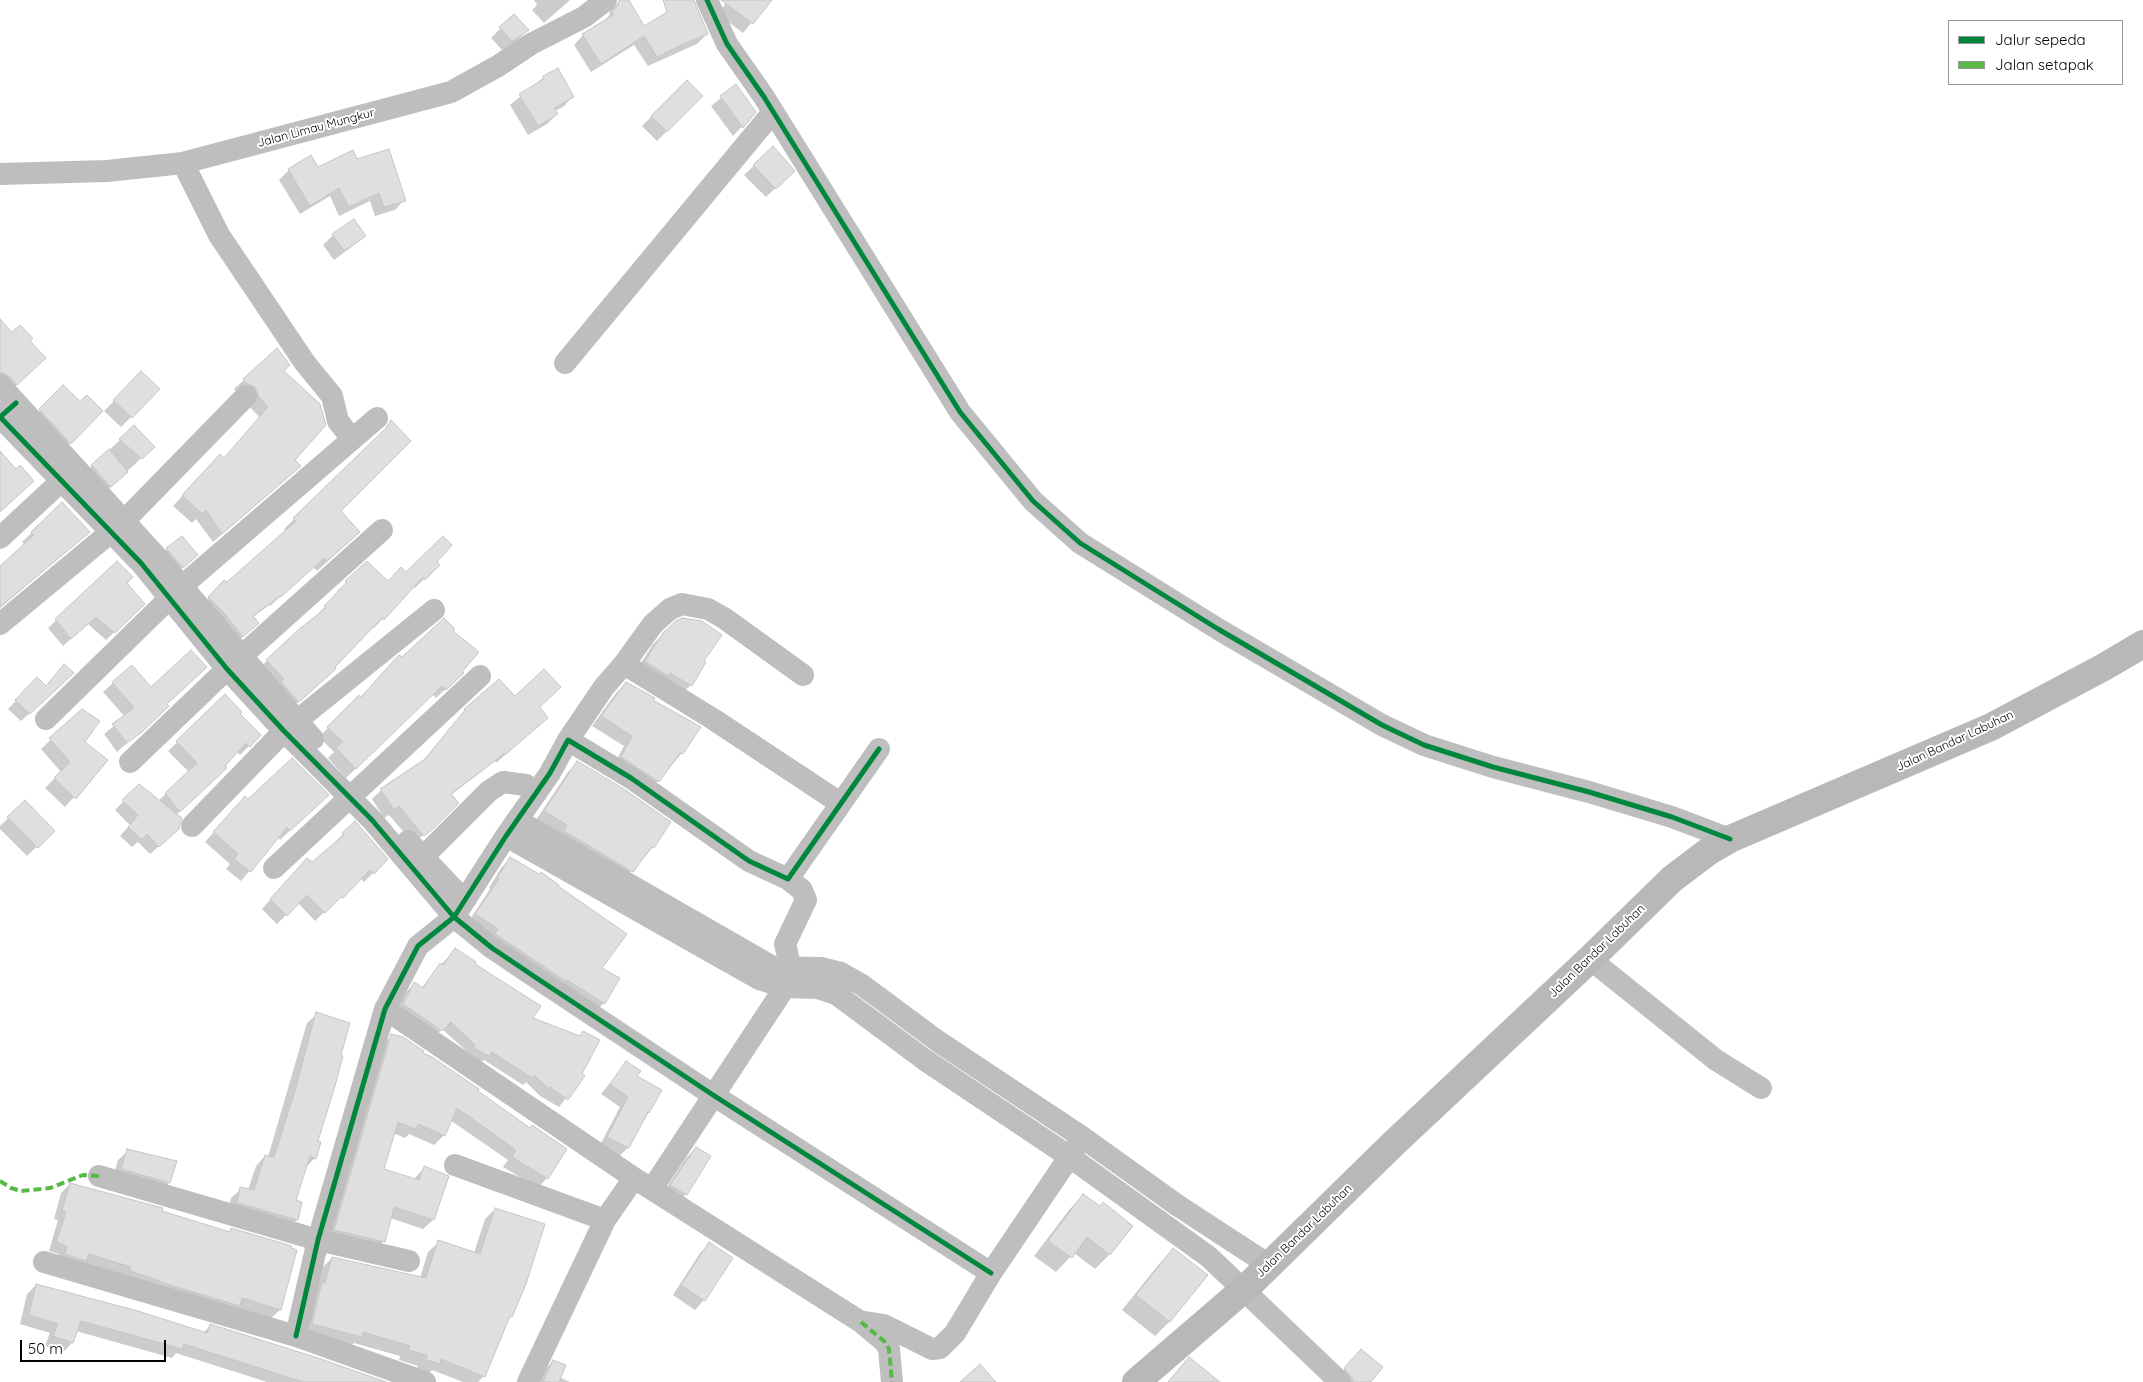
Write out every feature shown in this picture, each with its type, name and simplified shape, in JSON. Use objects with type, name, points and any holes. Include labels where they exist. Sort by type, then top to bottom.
[{"type":"main road","name":"Jalan Bandar Labuhan","points":[[1136,1382],[1244,1289],[1392,1145],[1590,959],[1672,879],[1709,851],[1730,839],[1991,727],[2143,644]]},
{"type":"street","name":"Jalan Limau Mungkur","points":[[0,174],[106,171],[183,163],[451,92],[498,66],[530,44],[584,17],[606,0]]},
{"type":"street","points":[[707,0],[727,44],[773,112],[960,412],[1032,501],[1080,543],[1218,629],[1382,725],[1424,745],[1493,767],[1589,792],[1672,818],[1730,839]]},
{"type":"street","points":[[566,363],[773,112]]},
{"type":"street","points":[[183,163],[219,235],[300,356],[332,396],[338,421],[352,439]]},
{"type":"street","points":[[0,385],[8,410],[176,592],[290,727],[355,793],[423,857],[459,909]]},
{"type":"street","points":[[0,624],[117,526],[246,396]]},
{"type":"street","points":[[46,719],[176,592],[377,418]]},
{"type":"street","points":[[0,538],[68,474]]},
{"type":"street","points":[[130,762],[234,663],[382,530]]},
{"type":"street","points":[[296,1336],[318,1240],[385,1009],[418,946],[459,909],[550,774],[568,740],[604,687],[624,664],[653,624],[670,609],[682,604],[708,609],[724,618],[803,675]]},
{"type":"street","points":[[192,826],[290,727],[434,610]]},
{"type":"street","points":[[624,664],[713,719],[840,803]]},
{"type":"street","points":[[274,868],[480,676]]},
{"type":"street","points":[[528,1382],[605,1220],[643,1184],[713,1095],[788,978],[785,944],[806,900],[802,890],[788,879],[750,861],[631,778],[568,740]]},
{"type":"street","points":[[788,879],[880,749]]},
{"type":"street","points":[[423,857],[490,791],[503,782],[526,785],[537,792]]},
{"type":"street","points":[[355,793],[372,820],[459,909],[492,948],[713,1095],[991,1273]]},
{"type":"street","points":[[512,828],[762,971],[773,966],[788,978],[836,994],[925,1060],[1070,1157],[1209,1257],[1340,1382]]},
{"type":"street","points":[[1590,959],[1702,1049],[1761,1088]]},
{"type":"street","points":[[788,978],[821,968],[841,973],[862,985],[939,1042],[1082,1137],[1176,1205],[1268,1265]]},
{"type":"street","points":[[385,1009],[643,1184],[861,1322],[885,1342],[889,1348],[892,1382]]},
{"type":"street","points":[[861,1322],[884,1326],[932,1349],[940,1348],[956,1333],[991,1273],[1082,1137]]},
{"type":"street","points":[[455,1165],[605,1220]]},
{"type":"street","points":[[99,1176],[318,1240],[409,1261]]},
{"type":"street","points":[[1162,1223],[1176,1205]]},
{"type":"street","points":[[44,1262],[296,1336],[425,1382]]},
{"type":"building","points":[[619,0],[629,0],[644,26],[667,12],[663,0],[694,0],[708,34],[657,57],[644,36],[601,64],[582,34],[613,15],[612,12],[618,5]]},
{"type":"building","points":[[721,0],[772,0],[753,24]]},
{"type":"building","points":[[514,14],[529,30],[512,41],[499,27]]},
{"type":"building","points":[[558,68],[574,97],[554,108],[558,114],[538,126],[519,94],[544,79],[543,76]]},
{"type":"building","points":[[687,80],[703,96],[667,132],[651,116]]},
{"type":"building","points":[[736,84],[756,112],[743,128],[720,96]]},
{"type":"building","points":[[773,146],[795,171],[776,189],[753,165]]},
{"type":"building","points":[[389,149],[406,201],[384,207],[379,193],[349,207],[339,188],[310,206],[288,169],[311,155],[318,167],[353,150],[357,159]]},
{"type":"building","points":[[354,219],[366,236],[344,251],[332,234]]},
{"type":"building","points":[[0,319],[12,332],[20,325],[33,338],[30,341],[46,358],[17,385],[9,376],[0,372]]},
{"type":"building","points":[[277,348],[290,365],[284,371],[320,404],[326,425],[295,460],[301,466],[222,534],[206,510],[202,514],[182,495],[220,454],[224,458],[268,407],[259,397],[255,387],[246,383],[243,379]]},
{"type":"building","points":[[141,371],[160,389],[132,418],[113,400]]},
{"type":"building","points":[[63,385],[80,401],[87,395],[103,411],[71,444],[39,409]]},
{"type":"building","points":[[391,420],[411,441],[341,511],[360,532],[327,561],[324,558],[281,597],[253,616],[259,623],[243,637],[225,614],[208,597],[224,580],[227,582],[296,521],[293,518],[386,428]]},
{"type":"building","points":[[134,425],[155,447],[142,459],[119,439]]},
{"type":"building","points":[[109,449],[128,472],[111,487],[91,465]]},
{"type":"building","points":[[0,451],[16,469],[20,465],[34,481],[0,512]]},
{"type":"building","points":[[62,502],[90,532],[0,607],[0,566],[34,535],[31,532]]},
{"type":"building","points":[[182,536],[198,555],[183,568],[166,548]]},
{"type":"building","points":[[443,536],[452,545],[437,562],[440,565],[425,580],[423,577],[384,620],[382,618],[335,667],[336,669],[299,702],[281,682],[284,679],[266,660],[298,630],[326,608],[324,606],[347,582],[345,581],[367,561],[388,581],[401,567],[406,572]]},
{"type":"building","points":[[117,561],[133,577],[127,583],[145,604],[115,633],[96,617],[71,639],[55,619]]},
{"type":"building","points":[[444,618],[455,629],[453,631],[479,652],[462,672],[464,673],[446,690],[442,686],[356,769],[336,748],[343,742],[327,727],[359,695],[361,697],[399,655],[402,657]]},
{"type":"building","points":[[683,618],[702,621],[722,635],[704,661],[706,662],[692,686],[670,673],[668,676],[645,661],[663,633],[677,620]]},
{"type":"building","points":[[191,650],[207,667],[167,704],[169,706],[141,733],[127,743],[112,724],[134,708],[112,682],[132,665],[151,687]]},
{"type":"building","points":[[64,664],[74,673],[30,714],[15,700],[37,677],[46,686]]},
{"type":"building","points":[[544,669],[561,687],[540,707],[548,718],[506,754],[451,794],[459,803],[434,828],[424,836],[399,806],[394,810],[380,789],[425,759],[464,709],[499,679],[515,696]]},
{"type":"building","points":[[626,682],[655,698],[653,700],[701,727],[683,754],[680,753],[659,782],[621,757],[632,736],[601,716]]},
{"type":"building","points":[[225,694],[242,712],[240,714],[261,735],[250,747],[246,743],[225,766],[227,768],[180,812],[165,793],[197,763],[176,741]]},
{"type":"building","points":[[82,709],[100,721],[85,742],[108,760],[76,799],[54,778],[70,762],[49,738]]},
{"type":"building","points":[[292,758],[329,795],[290,831],[287,827],[251,872],[234,859],[238,854],[213,832],[245,796],[248,799]]},
{"type":"building","points":[[577,761],[624,789],[671,822],[654,848],[652,847],[633,872],[564,831],[567,825],[544,811]]},
{"type":"building","points":[[139,784],[182,818],[179,829],[159,847],[147,834],[142,840],[128,827],[138,815],[122,800]]},
{"type":"building","points":[[25,800],[55,831],[38,848],[7,817]]},
{"type":"building","points":[[355,821],[388,859],[374,874],[370,870],[343,898],[341,897],[325,913],[307,895],[287,916],[270,899],[307,858],[312,862],[344,835],[342,833]]},
{"type":"building","points":[[510,857],[539,874],[541,872],[627,934],[602,968],[620,978],[605,1004],[567,980],[565,981],[495,934],[498,929],[475,914],[499,879],[497,878]]},
{"type":"building","points":[[455,948],[476,962],[475,964],[541,1006],[533,1018],[580,1036],[583,1031],[600,1040],[582,1074],[585,1076],[568,1100],[550,1087],[549,1089],[534,1075],[532,1078],[492,1052],[489,1056],[474,1048],[475,1045],[451,1022],[442,1031],[403,1004],[414,982],[423,988],[440,963],[443,965]]},
{"type":"building","points":[[316,1012],[350,1023],[335,1086],[318,1141],[321,1142],[316,1159],[310,1156],[296,1200],[302,1202],[298,1220],[237,1203],[240,1187],[254,1190],[265,1155],[274,1157],[295,1091]]},
{"type":"building","points":[[391,1034],[403,1037],[424,1051],[423,1053],[432,1057],[479,1089],[478,1091],[530,1128],[532,1125],[567,1149],[548,1179],[512,1157],[516,1150],[457,1108],[445,1136],[418,1124],[416,1129],[398,1122],[384,1169],[419,1180],[424,1166],[449,1176],[434,1220],[394,1207],[385,1242],[334,1230]]},
{"type":"building","points":[[626,1061],[641,1071],[637,1076],[662,1090],[629,1148],[607,1137],[628,1097],[610,1084]]},
{"type":"building","points":[[696,1147],[711,1156],[687,1195],[670,1185]]},
{"type":"building","points":[[127,1149],[177,1161],[170,1183],[121,1169]]},
{"type":"building","points":[[70,1183],[163,1208],[162,1211],[230,1232],[231,1228],[292,1246],[291,1248],[297,1250],[281,1310],[242,1298],[240,1306],[160,1282],[130,1271],[131,1267],[89,1254],[86,1261],[65,1254],[67,1246],[56,1242],[66,1212],[62,1211]]},
{"type":"building","points":[[1083,1194],[1100,1206],[1103,1202],[1133,1226],[1110,1255],[1087,1237],[1072,1258],[1048,1241]]},
{"type":"building","points":[[495,1208],[545,1224],[526,1284],[512,1317],[510,1316],[485,1377],[441,1359],[440,1364],[426,1360],[427,1355],[408,1350],[410,1346],[363,1332],[362,1337],[312,1324],[322,1282],[325,1283],[332,1257],[426,1278],[438,1240],[480,1254]]},
{"type":"building","points":[[709,1242],[733,1258],[705,1301],[681,1285]]},
{"type":"building","points":[[1173,1248],[1208,1275],[1170,1322],[1136,1295]]},
{"type":"building","points":[[36,1284],[138,1311],[207,1333],[210,1324],[318,1358],[386,1382],[303,1382],[184,1344],[182,1349],[81,1321],[73,1343],[53,1336],[58,1324],[29,1315]]},
{"type":"building","points":[[1361,1349],[1383,1367],[1371,1382],[1353,1382],[1344,1368]]},
{"type":"building","points":[[1189,1357],[1220,1382],[1168,1382]]},
{"type":"building","points":[[553,1360],[566,1365],[559,1382],[543,1382]]},
{"type":"building","points":[[980,1364],[996,1382],[960,1382]]},
{"type":"marked path","points":[[0,1181],[11,1188],[21,1191],[50,1188],[83,1175],[99,1176]]},
{"type":"marked path","points":[[861,1322],[885,1342],[889,1349],[892,1382]]},
{"type":"cycle path","points":[[707,0],[727,44],[764,97],[960,412],[1033,501],[1080,543],[1218,629],[1382,725],[1424,745],[1493,767],[1589,792],[1672,817],[1730,839]]},
{"type":"cycle path","points":[[16,403],[0,417],[141,563],[227,669],[284,731],[372,820],[454,917],[492,948],[538,979],[713,1095],[991,1273]]},
{"type":"cycle path","points":[[296,1336],[318,1240],[385,1009],[418,946],[454,917],[506,836],[550,773],[568,740],[631,778],[749,861],[788,879],[879,749]]}]
